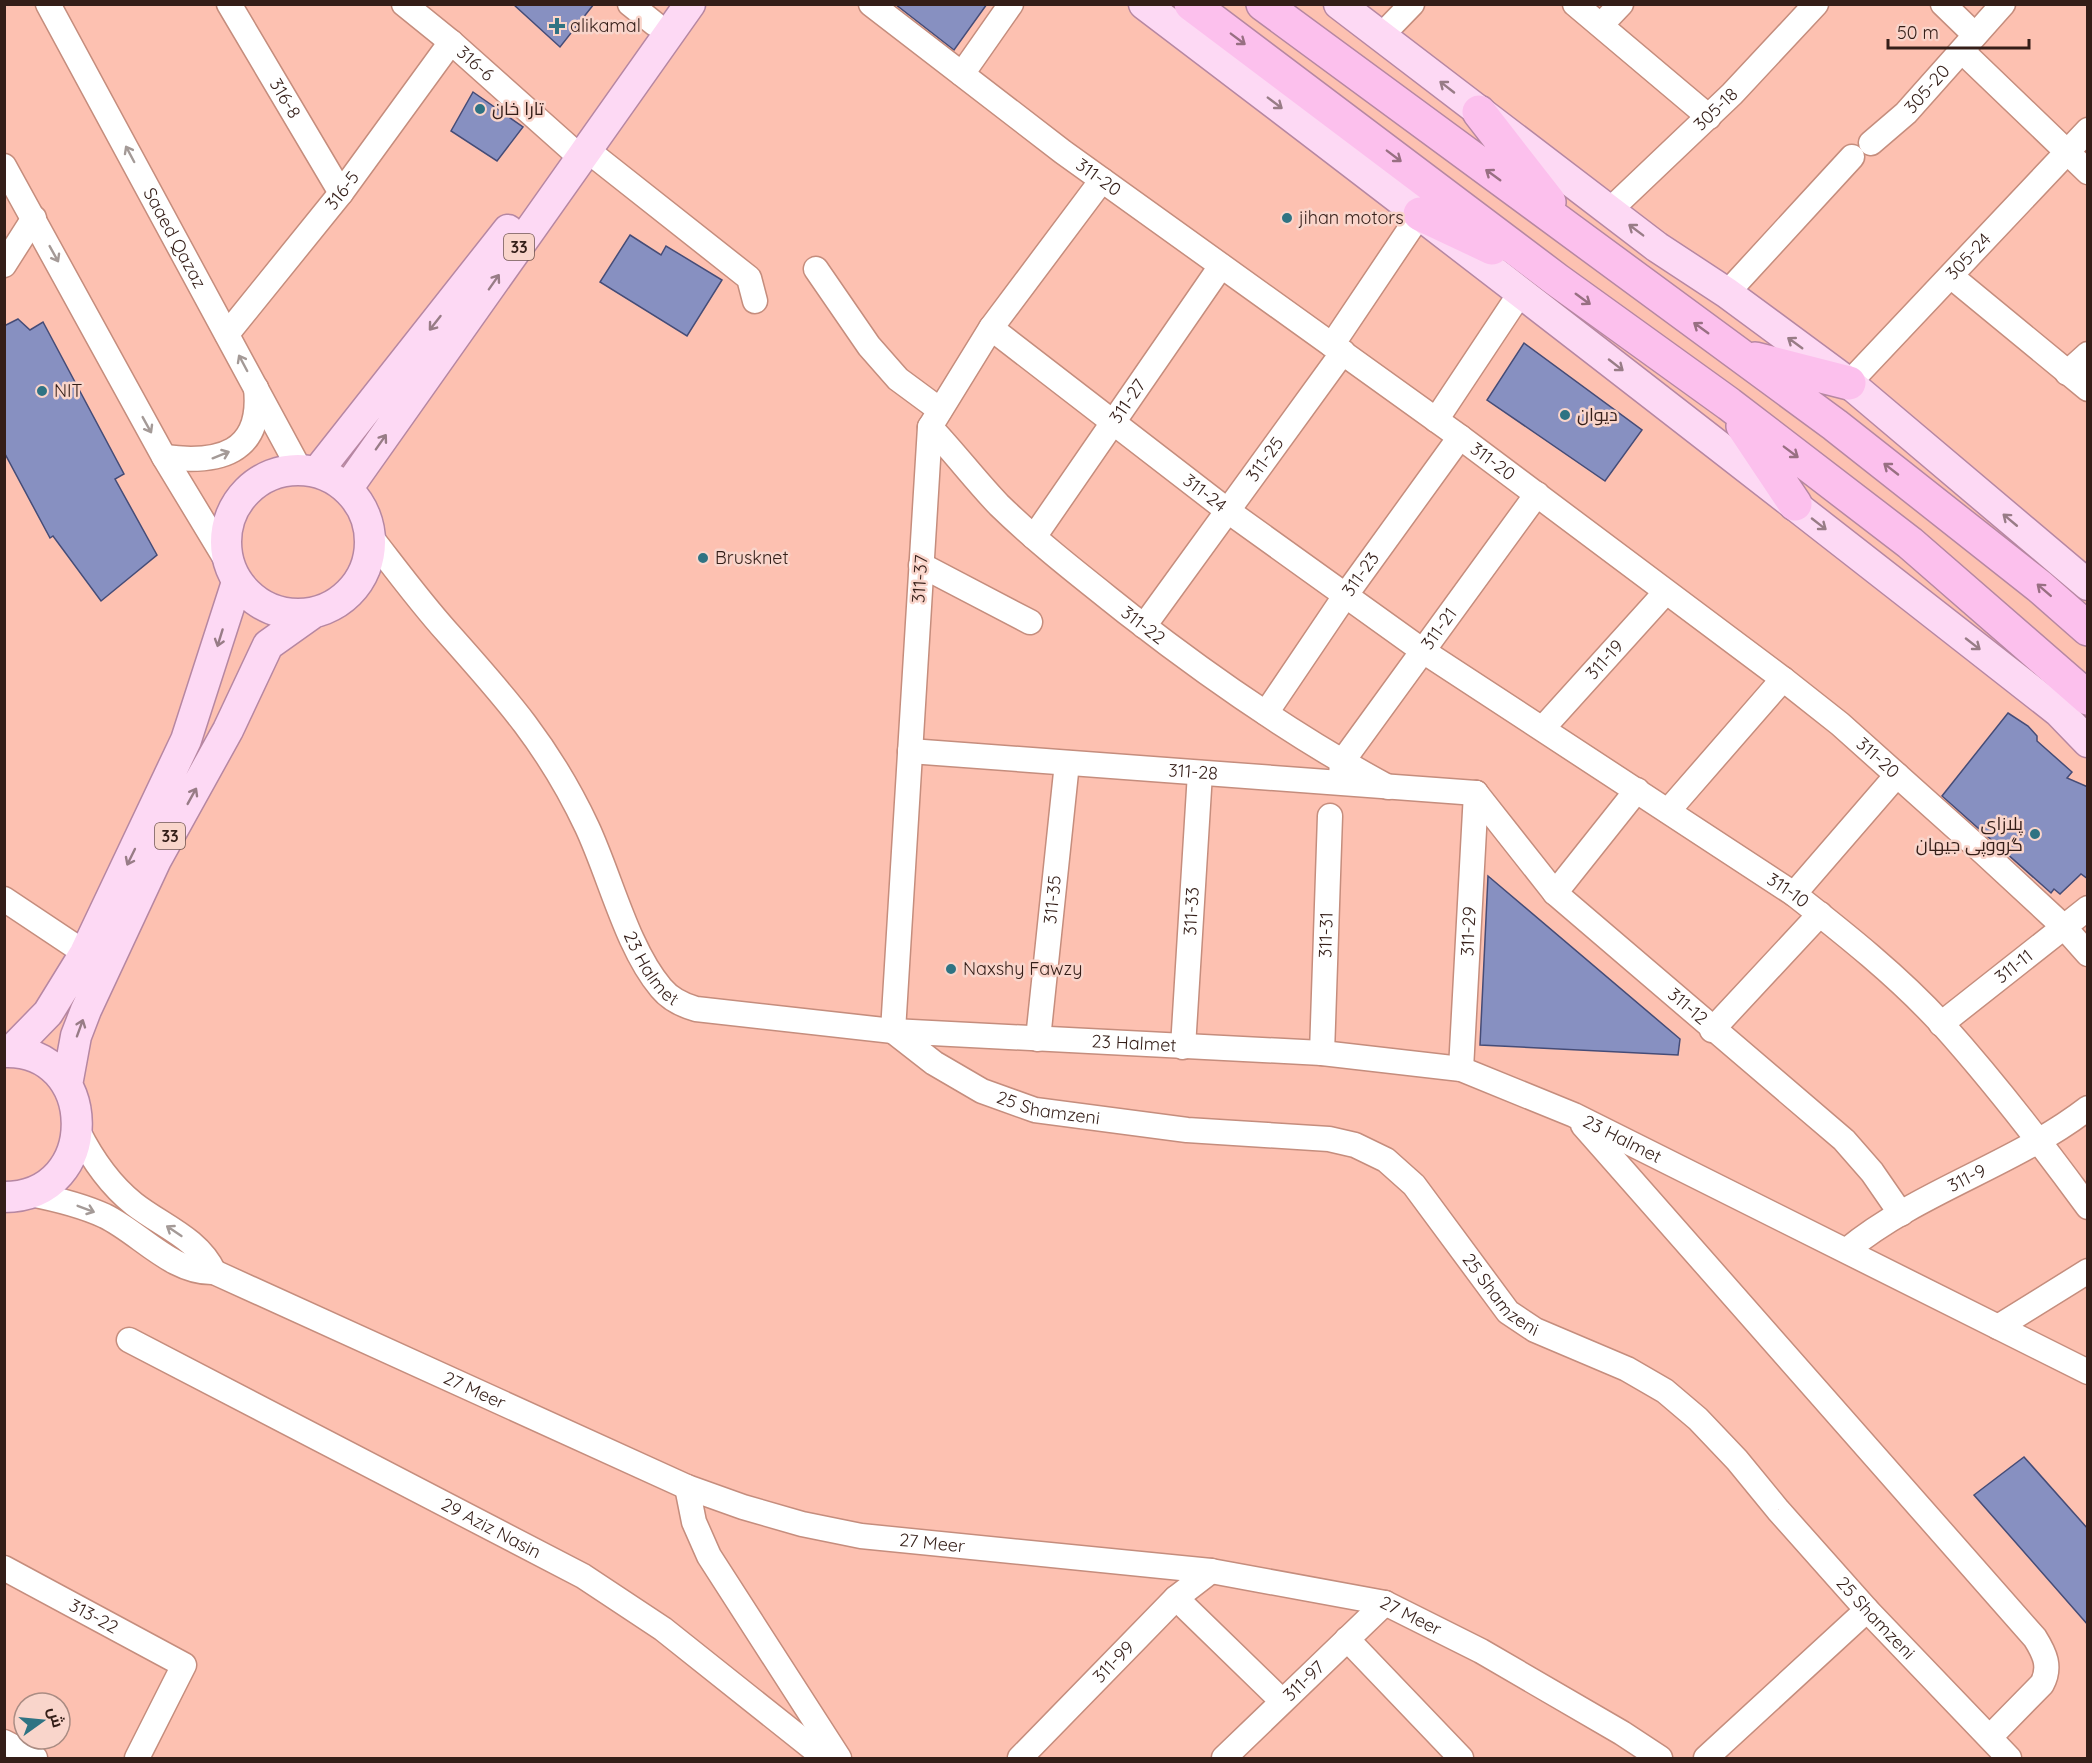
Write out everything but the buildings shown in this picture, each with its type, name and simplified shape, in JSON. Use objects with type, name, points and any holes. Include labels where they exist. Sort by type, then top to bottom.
[{"type":"highway","points":[[1191,4],[1557,280],[1729,404],[1911,543],[2088,698]]},
{"type":"highway","points":[[1263,4],[1835,425],[2039,586],[2088,629]]},
{"type":"highway","points":[[1479,112],[1574,234]]},
{"type":"highway","points":[[1420,214],[1557,280]]},
{"type":"highway","points":[[1738,355],[1849,383]]},
{"type":"highway","points":[[1729,404],[1795,504]]},
{"type":"main road","name":"33","points":[[308,471],[579,149],[690,4]]},
{"type":"main road","points":[[1144,4],[1795,504],[2059,712],[2088,742]]},
{"type":"main road","points":[[1339,4],[1657,247],[1727,293],[1849,383],[2088,585]]},
{"type":"main road","name":"33","points":[[347,489],[579,149],[661,14]]},
{"type":"main road","name":"33","points":[[8,1052],[48,1013],[84,953],[186,740],[233,574],[226,531],[239,500],[266,477],[283,471],[308,471],[333,479],[347,489],[366,519],[370,536],[365,570],[356,585],[337,603],[313,614],[268,645],[228,730],[156,860],[86,1010],[76,1036],[67,1084]]},
{"type":"main road","name":"33","points":[[233,574],[248,595],[263,606],[287,614],[313,614]]},
{"type":"main road","name":"33","points":[[8,1052],[41,1061],[67,1084],[78,1114],[78,1131],[68,1163],[45,1187],[13,1198]]},
{"type":"street","name":"Saaed Qazaz","points":[[48,4],[256,387],[308,471]]},
{"type":"street","name":"316-8","points":[[229,4],[341,194]]},
{"type":"street","name":"316-6","points":[[404,4],[579,149],[749,278],[755,301]]},
{"type":"street","points":[[630,4],[661,14]]},
{"type":"street","name":"311-20","points":[[871,4],[1102,180],[1460,437],[1665,593],[1783,679],[1897,775],[2064,927],[2088,954]]},
{"type":"street","points":[[962,74],[1011,4]]},
{"type":"street","points":[[1382,36],[1412,4]]},
{"type":"street","points":[[1575,4],[1708,117]]},
{"type":"street","points":[[1601,25],[1622,4]]},
{"type":"street","name":"305-18","points":[[1610,210],[1772,54],[1816,4]]},
{"type":"street","points":[[1943,4],[1969,44],[2066,154],[2088,172]]},
{"type":"street","name":"305-20","points":[[1871,143],[1906,113],[2003,4]]},
{"type":"street","name":"316-5","points":[[227,334],[341,194],[451,42]]},
{"type":"street","name":"305-24","points":[[1849,383],[1952,277],[2088,130]]},
{"type":"street","points":[[1727,293],[1852,158]]},
{"type":"street","points":[[4,166],[164,457],[233,574]]},
{"type":"street","name":"311-37","points":[[893,1031],[921,566],[935,418],[991,328],[1102,180]]},
{"type":"street","name":"311-25","points":[[1144,626],[1228,511],[1337,349],[1420,214]]},
{"type":"street","points":[[4,265],[34,218]]},
{"type":"street","name":"311-27","points":[[1034,537],[1221,266]]},
{"type":"street","name":"311-22","points":[[816,269],[869,346],[935,418],[998,504],[1057,558],[1144,626],[1266,713],[1341,773],[1388,787],[1476,793]]},
{"type":"street","points":[[1952,277],[2088,389]]},
{"type":"street","points":[[1436,420],[1521,292]]},
{"type":"street","name":"311-24","points":[[991,328],[1228,511],[1423,651]]},
{"type":"street","points":[[2067,373],[2088,354]]},
{"type":"street","points":[[164,457],[205,460],[222,457],[236,448],[251,432],[256,416],[256,387]]},
{"type":"street","name":"311-23","points":[[1266,713],[1345,596],[1460,437]]},
{"type":"street","name":"311-21","points":[[1341,773],[1423,651],[1537,494]]},
{"type":"street","name":"23 Halmet","points":[[370,536],[446,631],[502,692],[545,749],[588,828],[642,959],[662,990],[683,1006],[893,1031],[1322,1053],[1461,1069],[1574,1115],[2088,1372]]},
{"type":"street","points":[[921,566],[1030,622]]},
{"type":"street","name":"311-19","points":[[1543,728],[1665,593]]},
{"type":"street","name":"311-10","points":[[1423,651],[1794,894],[1860,947],[1941,1024],[2038,1140],[2088,1207]]},
{"type":"street","points":[[1668,811],[1783,679]]},
{"type":"street","name":"311-28","points":[[910,751],[1200,773],[1341,773]]},
{"type":"street","name":"311-35","points":[[1038,1039],[1067,763]]},
{"type":"street","name":"311-33","points":[[1183,1047],[1200,773]]},
{"type":"street","points":[[1794,894],[1897,775]]},
{"type":"street","points":[[1555,893],[1637,790]]},
{"type":"street","name":"311-12","points":[[1476,793],[1555,893],[1712,1030],[1812,1110],[1844,1140],[1872,1172],[1901,1214]]},
{"type":"street","name":"311-29","points":[[1461,1069],[1476,793]]},
{"type":"street","name":"311-31","points":[[1322,1053],[1330,816]]},
{"type":"street","points":[[4,899],[84,953]]},
{"type":"street","name":"311-11","points":[[1941,1024],[2088,908]]},
{"type":"street","points":[[1712,1030],[1820,914]]},
{"type":"street","name":"25 Shamzeni","points":[[893,1031],[934,1063],[982,1091],[1035,1110],[1188,1130],[1329,1139],[1355,1145],[1386,1160],[1414,1185],[1508,1312],[1535,1330],[1627,1369],[1665,1391],[1698,1419],[1737,1460],[1867,1611],[2009,1758]]},
{"type":"street","name":"311-9","points":[[1847,1250],[1901,1214],[2038,1140],[2088,1108]]},
{"type":"street","points":[[1574,1115],[2036,1638],[2047,1664],[2046,1676],[2042,1684],[1990,1737]]},
{"type":"street","points":[[78,1131],[96,1164],[122,1193],[200,1249],[214,1272]]},
{"type":"street","name":"27 Meer","points":[[13,1198],[87,1209],[123,1226],[180,1265],[197,1271],[214,1272],[687,1487],[792,1521],[861,1536],[1211,1571],[1385,1603],[1481,1651],[1647,1755]]},
{"type":"street","points":[[1998,1327],[2088,1271]]},
{"type":"street","name":"29 Aziz Nasin","points":[[129,1340],[583,1576],[663,1629],[825,1758]]},
{"type":"street","points":[[687,1487],[694,1522],[709,1556],[839,1758]]},
{"type":"street","name":"313-22","points":[[4,1568],[184,1665],[137,1758]]},
{"type":"street","name":"311-99","points":[[1020,1758],[1176,1598],[1211,1571]]},
{"type":"street","points":[[1176,1598],[1282,1701]]},
{"type":"street","name":"311-97","points":[[1224,1758],[1385,1603]]},
{"type":"street","points":[[1706,1758],[1867,1611]]},
{"type":"street","points":[[1347,1640],[1449,1755]]},
{"type":"street","points":[[4,1742],[35,1758]]},
{"type":"place","name":"alikamal","points":[[557,26]]},
{"type":"place","name":"تارا خان","points":[[480,109]]},
{"type":"place","name":"jihan motors","points":[[1287,218]]},
{"type":"place","name":"NIT","points":[[42,391]]},
{"type":"place","name":"دیوان","points":[[1565,415]]},
{"type":"place","name":"Brusknet","points":[[703,558]]},
{"type":"place","name":"پلازای گرووپی جیهان","points":[[2035,834]]},
{"type":"place","name":"Naxshy Fawzy","points":[[951,969]]}]
